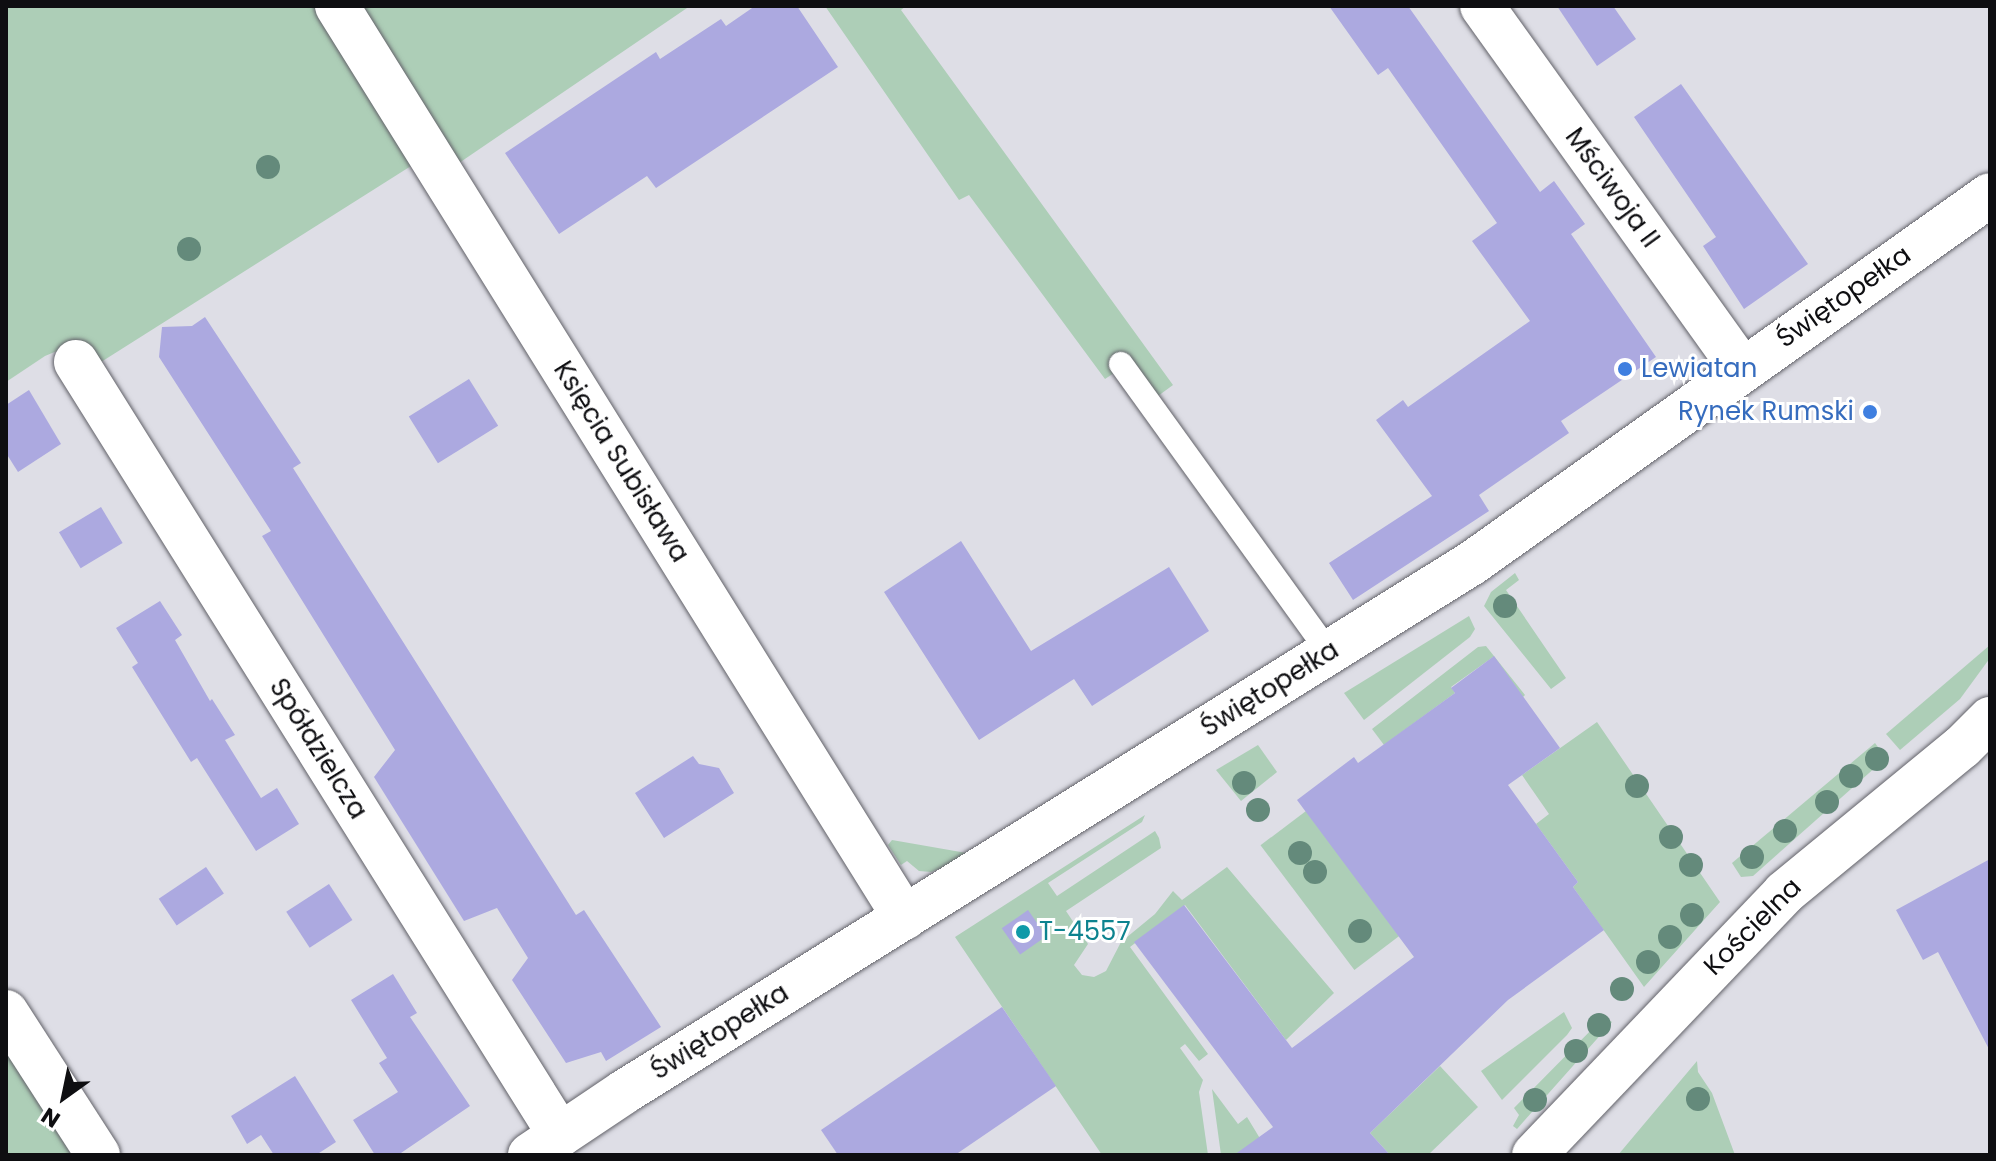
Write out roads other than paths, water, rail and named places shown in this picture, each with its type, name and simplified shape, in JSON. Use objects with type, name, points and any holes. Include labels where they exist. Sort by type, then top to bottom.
[{"type":"street","name":"Księcia Subisława","points":[[337,6],[905,918]]},
{"type":"street","name":"Mściwoja II","points":[[1482,6],[1742,369]]},
{"type":"street","name":"Świętopełka","points":[[545,1145],[1472,563],[1990,195]]},
{"type":"street","name":"Spółdzielcza","points":[[76,362],[545,1145]]},
{"type":"street","name":"Kościelna","points":[[1534,1155],[1784,893],[1962,747],[1990,719]]},
{"type":"street","points":[[6,1012],[98,1155]]},
{"type":"lane","points":[[1121,364],[1329,652]]},
{"type":"place","name":"Lewiatan","points":[[1625,369]]},
{"type":"place","name":"Rynek Rumski","points":[[1870,412]]},
{"type":"place","name":"T-4557","points":[[1023,932]]}]
